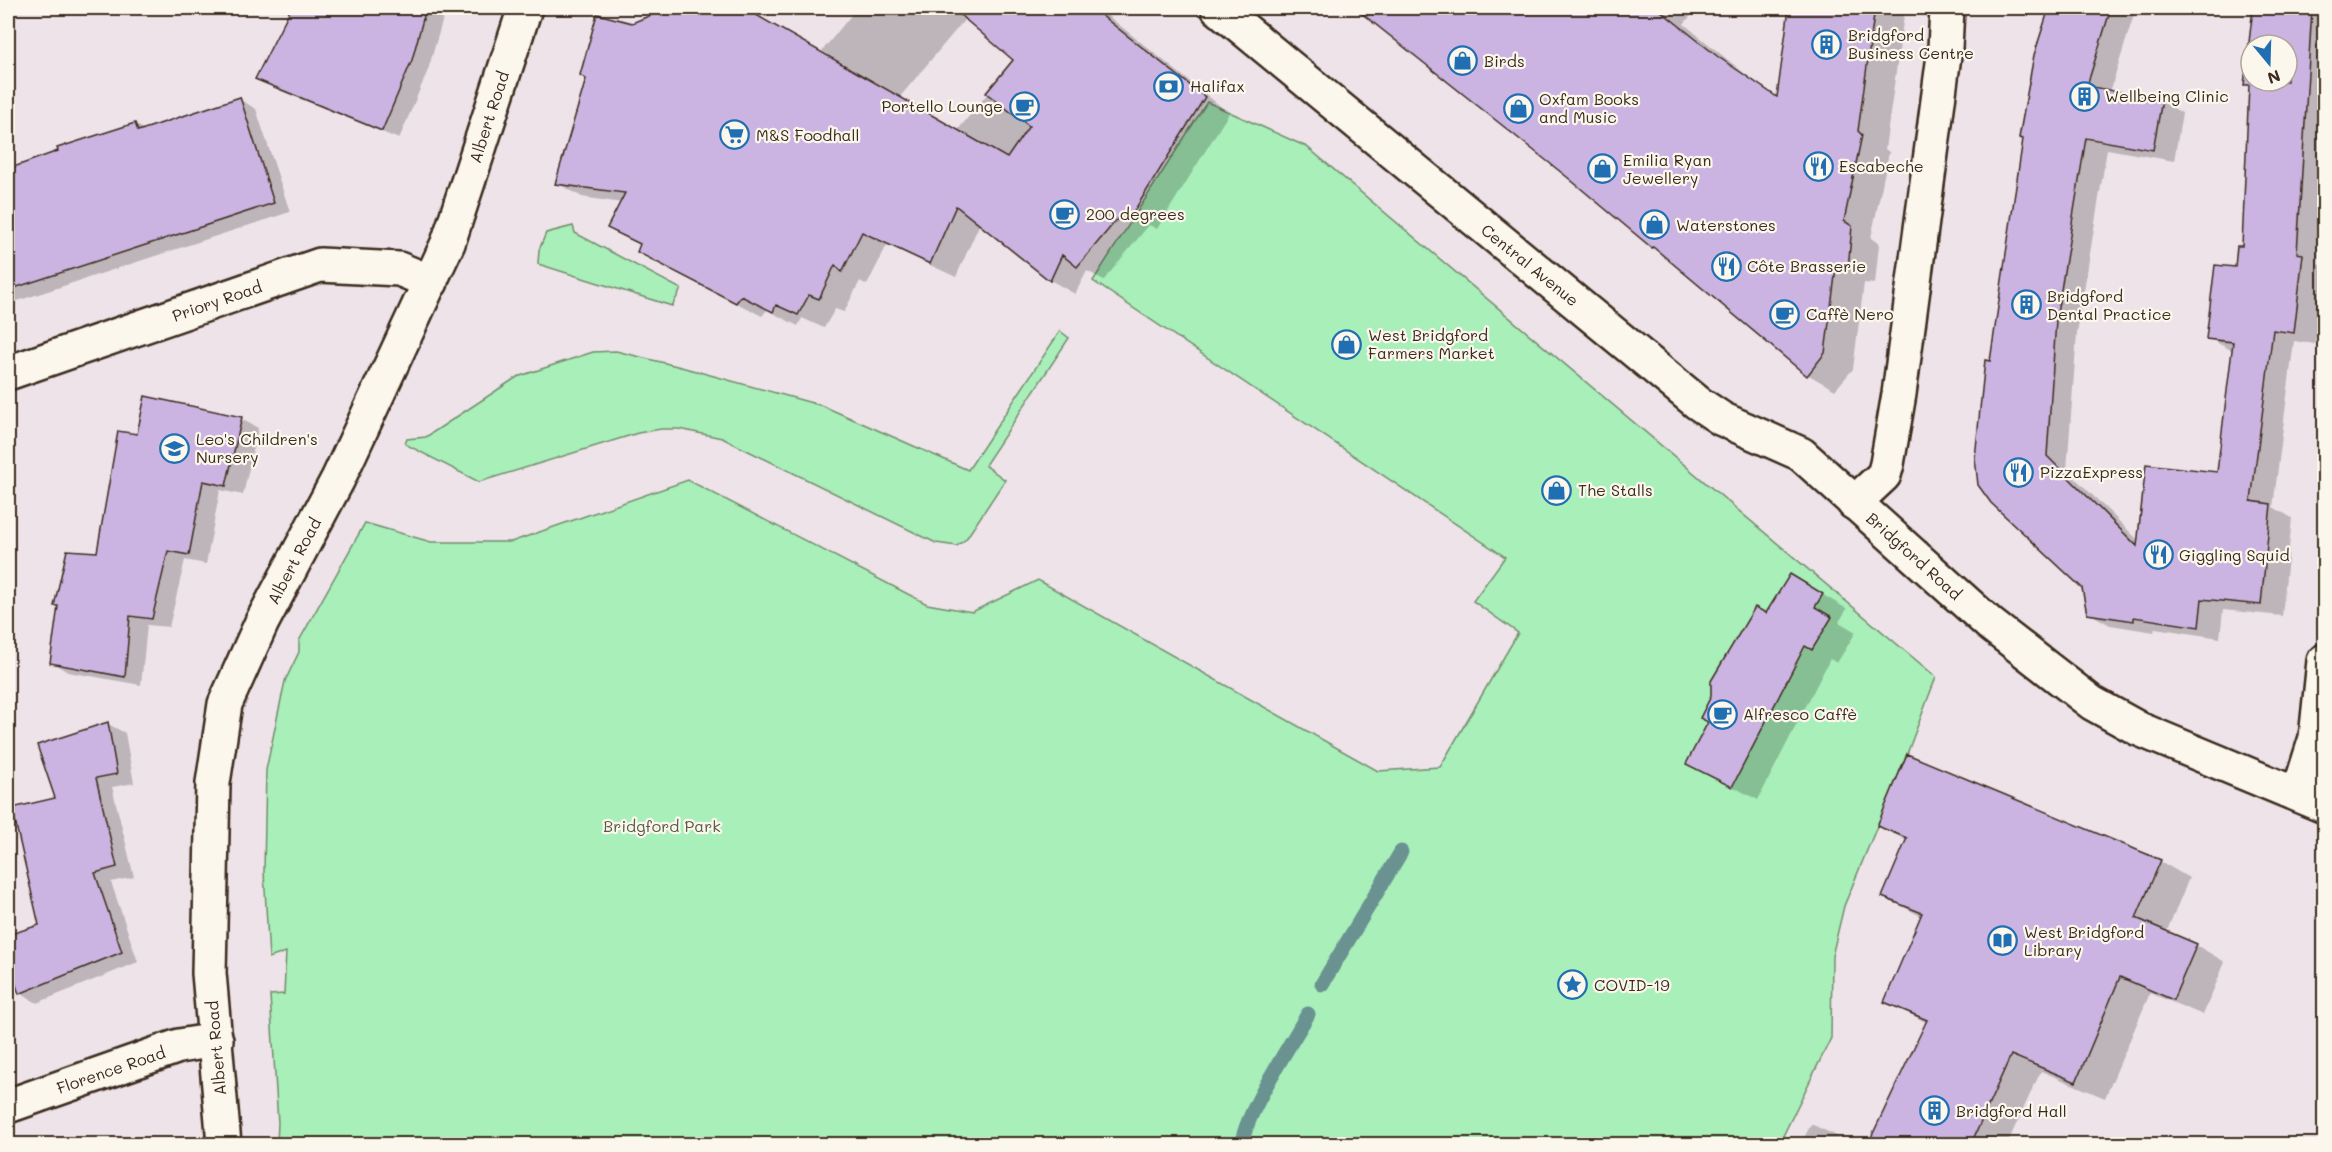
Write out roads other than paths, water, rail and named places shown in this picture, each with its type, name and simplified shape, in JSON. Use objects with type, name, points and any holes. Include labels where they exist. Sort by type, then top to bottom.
[{"type":"street","name":"Albert Road","points":[[224,1144],[209,973],[213,783],[225,704],[262,622],[338,478],[448,243],[525,8]]},
{"type":"street","name":"Central Avenue","points":[[1218,8],[1698,403],[1722,419],[1801,454],[1854,503]]},
{"type":"street","name":"Bridgford Road","points":[[1947,8],[1941,83],[1899,394],[1887,464],[1884,475],[1854,503],[1990,624],[2092,703],[2139,729],[2311,800]]},
{"type":"street","name":"Priory Road","points":[[8,373],[320,265],[399,269],[430,282]]},
{"type":"street","points":[[2311,800],[2325,661]]},
{"type":"street","name":"Florence Road","points":[[8,1106],[179,1046],[216,1040]]},
{"type":"waterway","points":[[1322,984],[1401,852]]},
{"type":"waterway","points":[[1242,1144],[1251,1116],[1260,1098],[1308,1014]]},
{"type":"place","name":"Bridgford Business Centre","points":[[1827,44]]},
{"type":"place","name":"Birds","points":[[1463,61]]},
{"type":"place","name":"Halifax","points":[[1169,86]]},
{"type":"place","name":"Wellbeing Clinic","points":[[2084,96]]},
{"type":"place","name":"Portello Lounge","points":[[1024,106]]},
{"type":"place","name":"Oxfam Books and Music","points":[[1518,108]]},
{"type":"place","name":"M&S Foodhall","points":[[735,135]]},
{"type":"place","name":"Escabeche","points":[[1818,166]]},
{"type":"place","name":"Emilia Ryan Jewellery","points":[[1602,169]]},
{"type":"place","name":"200 degrees","points":[[1065,214]]},
{"type":"place","name":"Waterstones","points":[[1655,225]]},
{"type":"place","name":"Côte Brasserie","points":[[1726,266]]},
{"type":"place","name":"Bridgford Dental Practice","points":[[2026,305]]},
{"type":"place","name":"Caffè Nero","points":[[1785,314]]},
{"type":"place","name":"West Bridgford Farmers Market","points":[[1347,344]]},
{"type":"place","name":"Leo's Children's Nursery","points":[[175,448]]},
{"type":"place","name":"PizzaExpress","points":[[2019,472]]},
{"type":"place","name":"The Stalls","points":[[1557,490]]},
{"type":"place","name":"Giggling Squid","points":[[2158,555]]},
{"type":"place","name":"Alfresco Caffè","points":[[1722,714]]},
{"type":"place","name":"West Bridgford Library","points":[[2003,941]]},
{"type":"place","name":"COVID-19","points":[[1573,985]]},
{"type":"place","name":"Bridgford Hall","points":[[1935,1111]]},
{"type":"park label","name":"Bridgford Park","points":[[662,826]]}]
